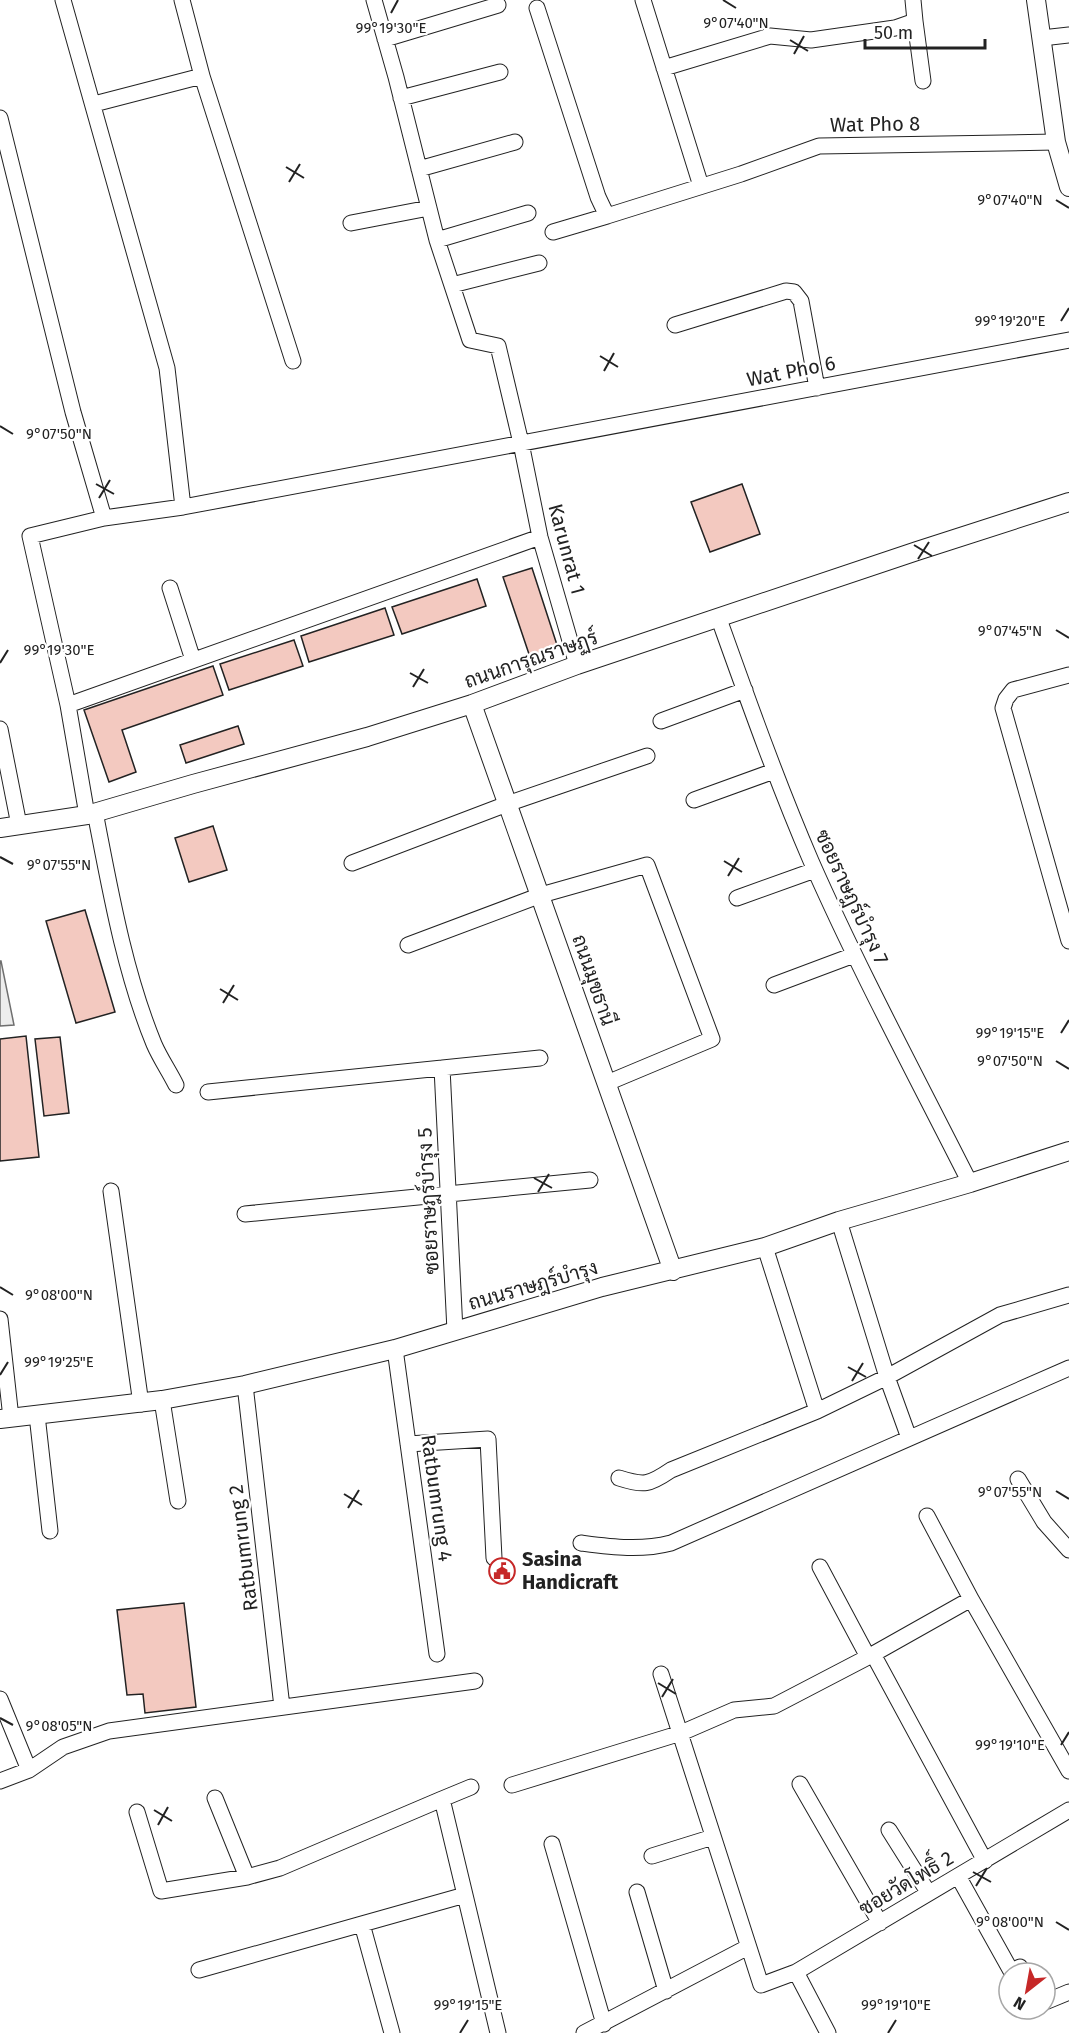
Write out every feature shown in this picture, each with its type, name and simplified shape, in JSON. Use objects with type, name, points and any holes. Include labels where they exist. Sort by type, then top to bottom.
[{"type":"street","points":[[63,0],[167,368],[183,507]]},
{"type":"street","points":[[182,0],[202,76],[293,361]]},
{"type":"street","points":[[374,0],[429,208],[452,285],[539,263]]},
{"type":"street","points":[[643,0],[701,186]]},
{"type":"street","points":[[913,0],[923,81]]},
{"type":"street","points":[[1036,0],[1056,142],[1069,187]]},
{"type":"street","points":[[385,39],[498,5]]},
{"type":"street","points":[[537,8],[598,197],[607,216]]},
{"type":"street","points":[[664,69],[770,36],[811,40],[895,28],[915,21]]},
{"type":"street","points":[[1042,38],[1069,35]]},
{"type":"street","points":[[401,98],[500,72]]},
{"type":"street","points":[[93,104],[202,76]]},
{"type":"street","points":[[0,118],[74,412],[104,518]]},
{"type":"street","points":[[420,169],[515,142]]},
{"type":"street","name":"Wat Pho 8","points":[[553,232],[741,174],[819,146],[1056,142]]},
{"type":"street","points":[[351,223],[429,208]]},
{"type":"street","points":[[438,240],[528,213]]},
{"type":"street","name":"Karunrat 1","points":[[452,285],[470,340],[498,346],[540,537],[577,665]]},
{"type":"street","points":[[675,325],[786,291],[794,292],[801,301],[817,388]]},
{"type":"street","name":"Wat Pho 6","points":[[68,705],[30,536],[104,518],[183,507],[1069,340]]},
{"type":"street","name":"ถนนการุณราษฏร์","points":[[0,828],[91,813],[367,737],[472,704],[577,665],[719,619],[917,550],[1069,502]]},
{"type":"street","points":[[176,1085],[155,1046],[146,1022],[117,925],[68,705],[540,537]]},
{"type":"street","points":[[170,588],[194,660]]},
{"type":"street","name":"ซอยราษฎร์บำรุง 7","points":[[719,619],[774,771],[815,870],[854,955],[970,1183]]},
{"type":"street","points":[[1069,675],[1013,690],[1003,708],[1069,941]]},
{"type":"street","points":[[660,721],[745,690]]},
{"type":"street","name":"ถนนมุขธานี","points":[[472,704],[673,1271]]},
{"type":"street","points":[[0,729],[19,825]]},
{"type":"street","points":[[352,863],[507,804],[647,756]]},
{"type":"street","points":[[694,800],[774,771]]},
{"type":"street","points":[[408,945],[541,895],[647,865],[712,1039],[606,1083]]},
{"type":"street","points":[[737,898],[815,870]]},
{"type":"street","points":[[774,985],[854,955]]},
{"type":"street","points":[[208,1092],[540,1058]]},
{"type":"street","name":"ซอยราษฎร์บำรุง 5","points":[[442,1068],[455,1331]]},
{"type":"street","name":"ถนนราษฎร์บำรุง","points":[[6,1419],[141,1404],[245,1385],[395,1349],[602,1287],[765,1247],[839,1221],[1069,1151]]},
{"type":"street","points":[[245,1214],[590,1180]]},
{"type":"street","points":[[111,1191],[141,1404]]},
{"type":"street","points":[[839,1221],[887,1377],[909,1438]]},
{"type":"street","points":[[765,1247],[817,1411]]},
{"type":"street","points":[[619,1478],[639,1484],[657,1480],[671,1470],[817,1411],[887,1377],[1000,1315],[1069,1295]]},
{"type":"street","points":[[0,1319],[6,1419]]},
{"type":"street","name":"Ratbumrung 4","points":[[395,1349],[438,1654]]},
{"type":"street","points":[[581,1543],[629,1549],[650,1548],[671,1543],[1069,1368]]},
{"type":"street","name":"Ratbumrung 2","points":[[245,1385],[282,1707]]},
{"type":"street","points":[[162,1400],[178,1501]]},
{"type":"street","points":[[37,1415],[50,1531]]},
{"type":"street","points":[[408,1444],[488,1439],[494,1558]]},
{"type":"street","points":[[1018,1479],[1044,1522],[1069,1550]]},
{"type":"street","points":[[927,1516],[971,1599],[1069,1771]]},
{"type":"street","points":[[820,1567],[985,1860]]},
{"type":"street","points":[[512,1785],[681,1733],[734,1710],[774,1706],[971,1599]]},
{"type":"street","points":[[584,2033],[748,1947],[661,1674]]},
{"type":"street","points":[[0,1780],[29,1770],[63,1747],[109,1731],[475,1681]]},
{"type":"street","points":[[0,1699],[29,1770]]},
{"type":"street","points":[[800,1784],[880,1923]]},
{"type":"street","points":[[137,1812],[162,1891],[247,1877],[280,1868],[471,1787]]},
{"type":"street","points":[[215,1797],[247,1877]]},
{"type":"street","points":[[442,1799],[498,2033]]},
{"type":"street","name":"ซอยวัดโพธิ์ 2","points":[[748,1947],[761,1985],[796,1972],[1069,1810]]},
{"type":"street","points":[[889,1830],[928,1892]]},
{"type":"street","points":[[652,1856],[713,1837]]},
{"type":"street","points":[[552,1844],[604,2024]]},
{"type":"street","points":[[958,1876],[1005,1961]]},
{"type":"street","points":[[637,1892],[666,1991]]},
{"type":"street","points":[[199,1970],[465,1895]]},
{"type":"street","points":[[362,1924],[392,2033]]},
{"type":"street","points":[[796,1972],[828,2033]]},
{"type":"shaded area","points":[[1,961],[14,1025],[0,1026]]},
{"type":"building","points":[[742,484],[760,534],[710,552],[691,502]]},
{"type":"building","points":[[532,568],[558,648],[530,657],[503,577]]},
{"type":"building","points":[[477,579],[486,606],[402,634],[392,607]]},
{"type":"building","points":[[385,608],[394,635],[309,662],[301,636]]},
{"type":"building","points":[[294,640],[303,666],[229,690],[220,664]]},
{"type":"building","points":[[213,666],[223,695],[122,730],[136,772],[109,782],[84,710]]},
{"type":"building","points":[[238,726],[244,744],[186,763],[180,745]]},
{"type":"building","points":[[213,826],[227,870],[189,882],[175,838]]},
{"type":"building","points":[[85,910],[115,1012],[76,1023],[46,921]]},
{"type":"building","points":[[26,1036],[39,1157],[0,1161],[0,1039]]},
{"type":"building","points":[[60,1037],[69,1113],[44,1116],[35,1039]]},
{"type":"building","points":[[184,1603],[196,1707],[145,1713],[143,1694],[127,1695],[117,1610]]},
{"type":"place","name":"Sasina Handicraft","points":[[502,1571]]}]
